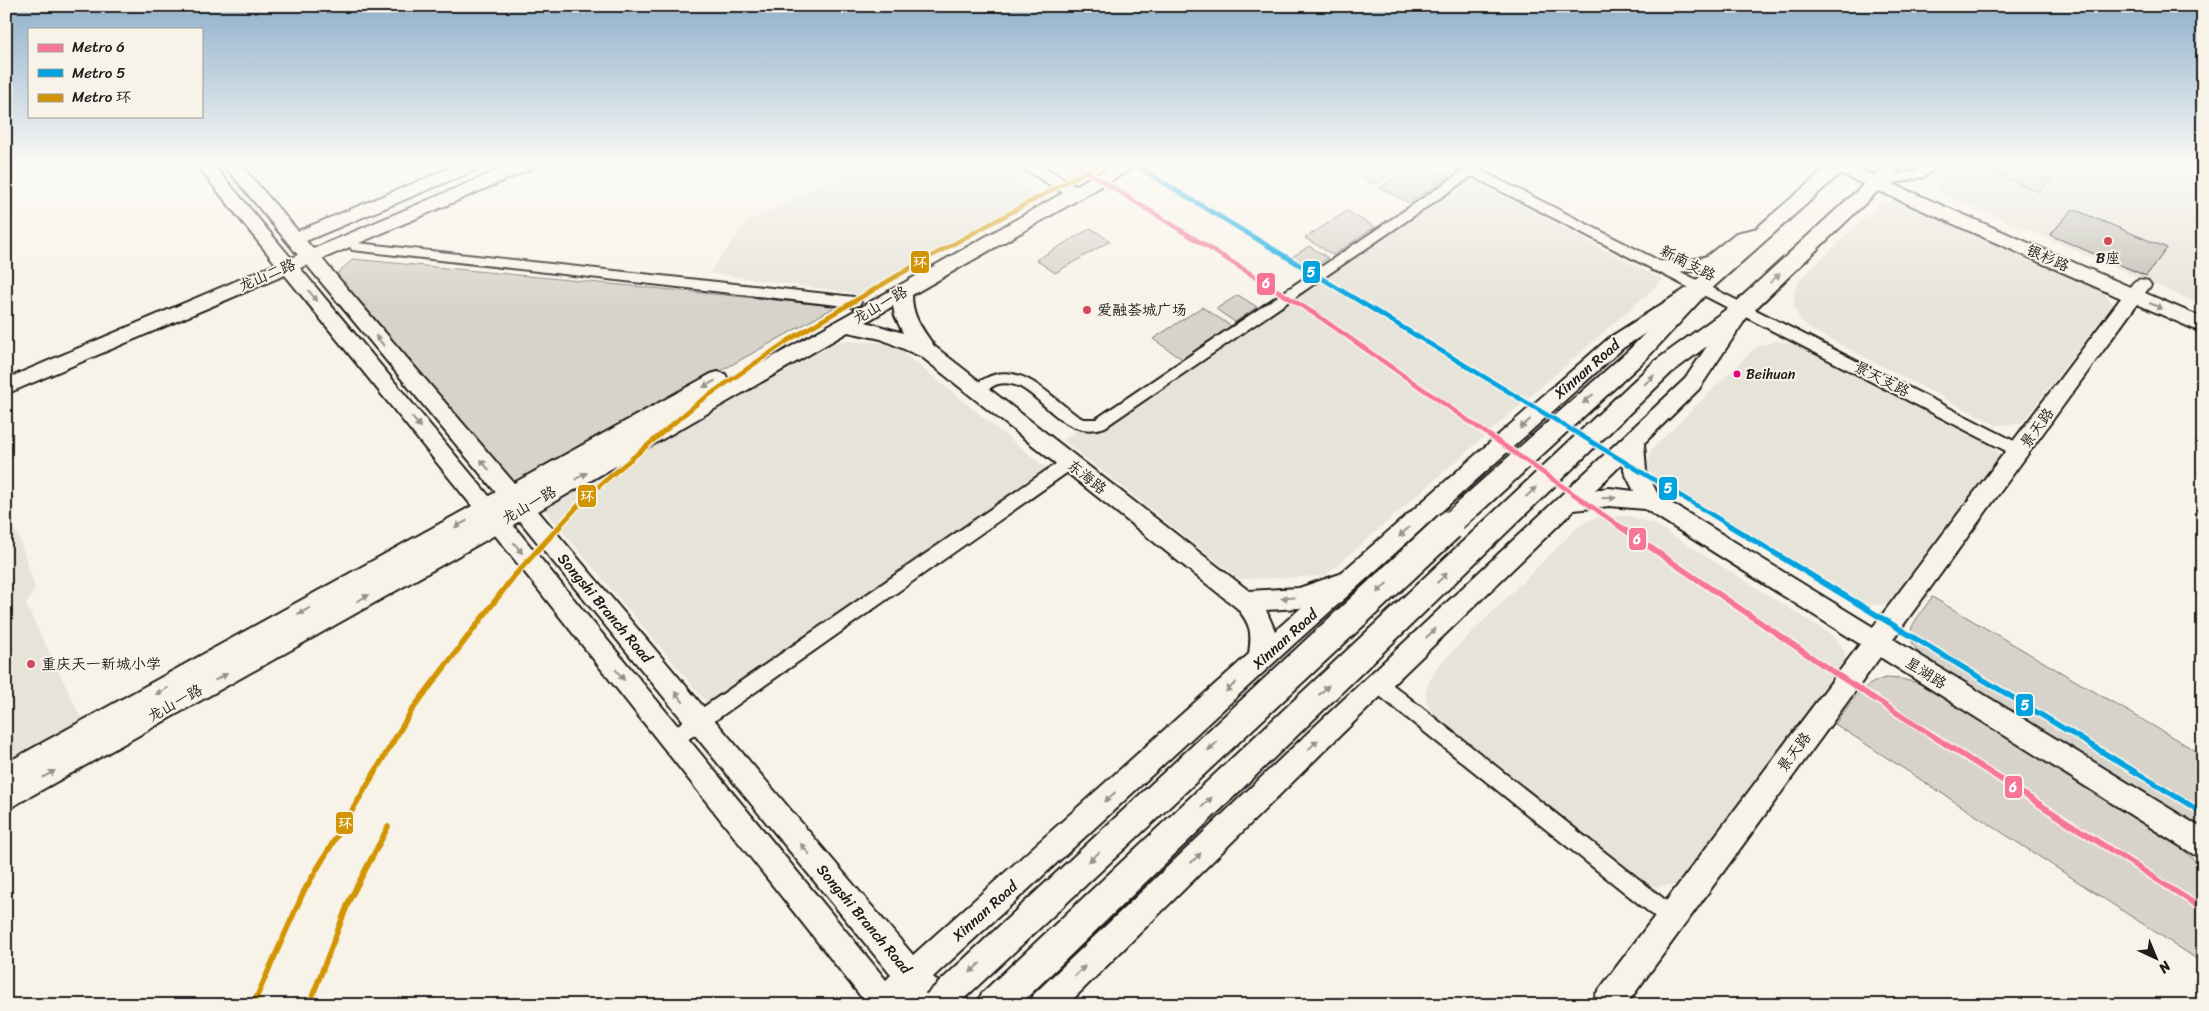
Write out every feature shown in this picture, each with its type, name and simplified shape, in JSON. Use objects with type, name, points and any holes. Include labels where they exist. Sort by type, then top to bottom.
[{"type":"main road","name":"Xinnan Road","points":[[936,1005],[1469,507],[1637,354],[1701,287],[1787,211]]},
{"type":"main road","points":[[994,1005],[1663,367],[1743,308],[1850,211]]},
{"type":"street","name":"Songshi Branch Road","points":[[252,211],[298,256],[517,502],[912,977],[940,1005]]},
{"type":"street","name":"Songshi Branch Road","points":[[265,211],[492,516],[883,1004]]},
{"type":"street","points":[[298,256],[384,211]]},
{"type":"street","name":"龙山二路","points":[[6,387],[399,211]]},
{"type":"street","name":"龙山二路","points":[[6,375],[410,211]]},
{"type":"street","points":[[298,256],[356,246],[438,211]]},
{"type":"street","name":"龙山一路","points":[[517,502],[854,302],[1028,211]]},
{"type":"street","name":"龙山一路","points":[[6,798],[492,516],[903,292],[1034,211]]},
{"type":"street","points":[[978,390],[996,379],[1015,379],[1030,386],[1074,422],[1091,426],[1106,420],[1413,211]]},
{"type":"street","name":"新南支路","points":[[1551,211],[1743,308]]},
{"type":"street","name":"银杉路","points":[[1967,211],[2137,291],[2203,326]]},
{"type":"street","points":[[1659,266],[1696,266],[1714,260],[1742,237],[1763,233]]},
{"type":"street","points":[[356,246],[854,302]]},
{"type":"street","name":"Xinnan Road","points":[[883,1004],[1261,660],[1616,343],[1701,287]]},
{"type":"street","name":"银杉路","points":[[2137,291],[2203,312]]},
{"type":"street","name":"景天路","points":[[1607,1005],[2137,291]]},
{"type":"street","points":[[903,292],[903,332]]},
{"type":"street","points":[[1044,1005],[1377,683],[1692,384],[1743,308]]},
{"type":"street","name":"景天支路","points":[[1743,308],[2020,450]]},
{"type":"street","name":"东海路","points":[[844,325],[903,332],[1245,601],[1260,617],[1264,636],[1261,660]]},
{"type":"street","points":[[1633,440],[1635,471],[1650,501]]},
{"type":"street","points":[[673,740],[1069,463]]},
{"type":"street","points":[[1568,502],[1609,497],[1650,501]]},
{"type":"street","name":"星湖路","points":[[1650,501],[2203,845]]},
{"type":"street","name":"龙山一路","points":[[6,778],[492,516]]},
{"type":"street","points":[[1245,601],[1300,598],[1351,579]]},
{"type":"street","points":[[1377,683],[1671,917]]},
{"type":"shaded area","points":[[768,211],[1008,211],[860,294],[709,273],[746,222]]},
{"type":"shaded area","points":[[1347,211],[1375,227],[1333,255],[1305,238]]},
{"type":"shaded area","points":[[1402,211],[1531,211],[1663,280],[1325,576],[1239,579],[1063,440]]},
{"type":"shaded area","points":[[1871,211],[1927,211],[2101,289],[2113,304],[2021,424],[1996,425],[1810,329],[1799,318],[1794,304],[1794,293],[1798,282]]},
{"type":"shaded area","points":[[1983,211],[2203,211],[2203,305]]},
{"type":"shaded area","points":[[1091,228],[1110,241],[1055,273],[1036,260]]},
{"type":"shaded area","points":[[1309,246],[1328,258],[1308,271],[1288,260]]},
{"type":"shaded area","points":[[353,259],[837,306],[513,487],[336,275]]},
{"type":"shaded area","points":[[1238,295],[1257,307],[1235,322],[1216,309]]},
{"type":"shaded area","points":[[1202,307],[1231,326],[1182,359],[1153,339]]},
{"type":"shaded area","points":[[839,341],[891,343],[1046,468],[709,705],[543,508]]},
{"type":"shaded area","points":[[1775,341],[1800,345],[1994,445],[2001,457],[1894,599],[1882,605],[1859,604],[1846,600],[1657,484],[1648,467],[1651,450],[1753,350]]},
{"type":"shaded area","name":"重庆天一新城小学","points":[[6,515],[20,540],[35,588],[26,605],[84,724],[6,767]]},
{"type":"shaded area","points":[[1607,516],[1629,516],[1654,524],[1829,633],[1841,645],[1845,653],[1846,661],[1843,668],[1679,885],[1652,886],[1435,715],[1429,708],[1426,700],[1426,692],[1430,680],[1438,666],[1580,525],[1593,519]]},
{"type":"shaded area","points":[[1932,597],[2203,755],[2203,830],[1932,666],[1914,647],[1911,632],[1913,625]]},
{"type":"shaded area","points":[[1886,678],[1901,679],[1926,685],[2171,838],[2194,860],[2203,874],[2203,963],[1835,724],[1862,690]]},
{"type":"building","name":"B座","points":[[2071,211],[2078,211],[2167,248],[2146,276],[2050,235]]},
{"type":"metro line","name":"环","points":[[253,1005],[304,891],[412,710],[514,576],[587,496],[699,402],[789,340],[917,264],[1013,211]]},
{"type":"metro line","name":"6","points":[[1150,211],[1318,316],[1702,584],[1833,672],[2203,909]]},
{"type":"metro line","name":"5","points":[[1211,211],[2203,813]]},
{"type":"metro line","name":"环","points":[[309,1005],[349,901],[388,827]]},
{"type":"place","name":"B座","points":[[2108,241]]},
{"type":"place","name":"爱融荟城广场","points":[[1087,310]]},
{"type":"place","name":"Beihuan","points":[[1737,374]]},
{"type":"place","name":"重庆天一新城小学","points":[[31,664]]}]
